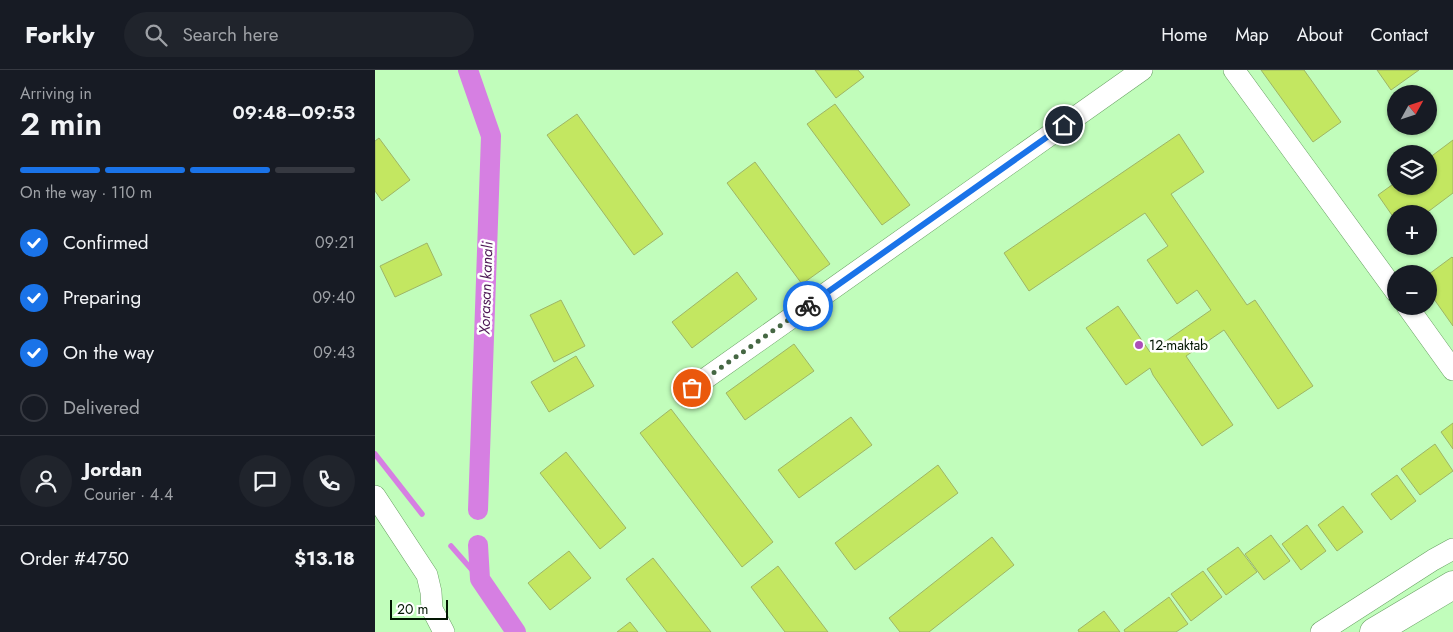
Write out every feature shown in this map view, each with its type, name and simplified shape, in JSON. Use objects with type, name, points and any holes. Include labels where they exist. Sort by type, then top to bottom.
[{"type":"main road","points":[[1374,632],[1453,585]]},
{"type":"street","points":[[692,388],[1142,70]]},
{"type":"street","points":[[1234,70],[1387,280]]},
{"type":"street","points":[[1413,315],[1453,370]]},
{"type":"street","points":[[375,496],[427,575],[432,609],[443,632]]},
{"type":"street","points":[[1321,632],[1453,549]]},
{"type":"building","points":[[815,70],[858,70],[864,77],[836,98]]},
{"type":"building","points":[[1261,70],[1304,70],[1341,122],[1313,142]]},
{"type":"building","points":[[1377,70],[1419,70],[1398,85],[1388,85]]},
{"type":"building","points":[[835,104],[910,205],[882,225],[807,124]]},
{"type":"building","points":[[577,114],[663,234],[634,255],[547,135]]},
{"type":"building","points":[[1179,134],[1204,172],[1171,194],[1247,305],[1255,300],[1313,386],[1278,409],[1224,330],[1186,356],[1233,425],[1202,446],[1150,368],[1126,385],[1086,328],[1118,306],[1150,352],[1211,310],[1197,290],[1177,304],[1147,260],[1168,246],[1145,213],[1029,291],[1004,253]]},
{"type":"building","points":[[379,138],[410,180],[382,201],[375,191],[375,141]]},
{"type":"building","points":[[1453,140],[1453,193],[1437,205],[1387,205],[1387,208],[1378,195],[1387,188],[1387,195],[1437,195],[1437,152]]},
{"type":"building","points":[[755,162],[830,264],[802,284],[727,183]]},
{"type":"building","points":[[427,243],[442,275],[395,297],[380,266]]},
{"type":"building","points":[[1453,258],[1453,326],[1437,303],[1437,268]]},
{"type":"building","points":[[737,272],[757,299],[692,348],[672,322]]},
{"type":"building","points":[[561,300],[585,346],[554,362],[530,315]]},
{"type":"building","points":[[794,344],[814,371],[745,420],[726,393]]},
{"type":"building","points":[[576,356],[594,386],[549,412],[531,382]]},
{"type":"building","points":[[671,409],[773,542],[742,567],[640,433]]},
{"type":"building","points":[[851,417],[872,445],[799,498],[778,470]]},
{"type":"building","points":[[1453,423],[1453,449],[1441,432]]},
{"type":"building","points":[[1435,444],[1453,471],[1420,495],[1401,469]]},
{"type":"building","points":[[566,452],[626,528],[600,549],[540,473]]},
{"type":"building","points":[[938,465],[958,493],[855,570],[835,543]]},
{"type":"building","points":[[1397,475],[1416,501],[1391,520],[1371,494]]},
{"type":"building","points":[[1343,506],[1363,532],[1337,551],[1318,525]]},
{"type":"building","points":[[1307,525],[1326,551],[1301,570],[1282,544]]},
{"type":"building","points":[[1271,535],[1290,561],[1264,580],[1245,554]]},
{"type":"building","points":[[992,537],[1014,565],[929,632],[900,632],[889,618]]},
{"type":"building","points":[[1238,547],[1257,572],[1226,595],[1207,569]]},
{"type":"building","points":[[569,551],[591,578],[550,610],[528,583]]},
{"type":"building","points":[[653,558],[711,632],[667,632],[626,579]]},
{"type":"building","points":[[778,566],[828,632],[785,632],[751,587]]},
{"type":"building","points":[[1203,571],[1222,597],[1191,621],[1171,594]]},
{"type":"building","points":[[1169,597],[1188,624],[1176,632],[1125,632],[1124,630]]},
{"type":"building","points":[[1104,611],[1120,632],[1079,632],[1078,630]]},
{"type":"building","points":[[630,622],[638,632],[617,632]]},
{"type":"waterway","name":"Xorasan kanali","points":[[468,70],[491,136],[478,510]]},
{"type":"waterway","points":[[375,454],[422,514]]},
{"type":"waterway","name":"Xorasan kanali","points":[[478,545],[480,579],[516,632]]},
{"type":"waterway","points":[[451,546],[480,579]]},
{"type":"way so far","points":[[692,388],[808,306]]},
{"type":"place","name":"12-maktab","points":[[1139,345]]},
{"type":"route","points":[[808,306],[1064,125]]}]
